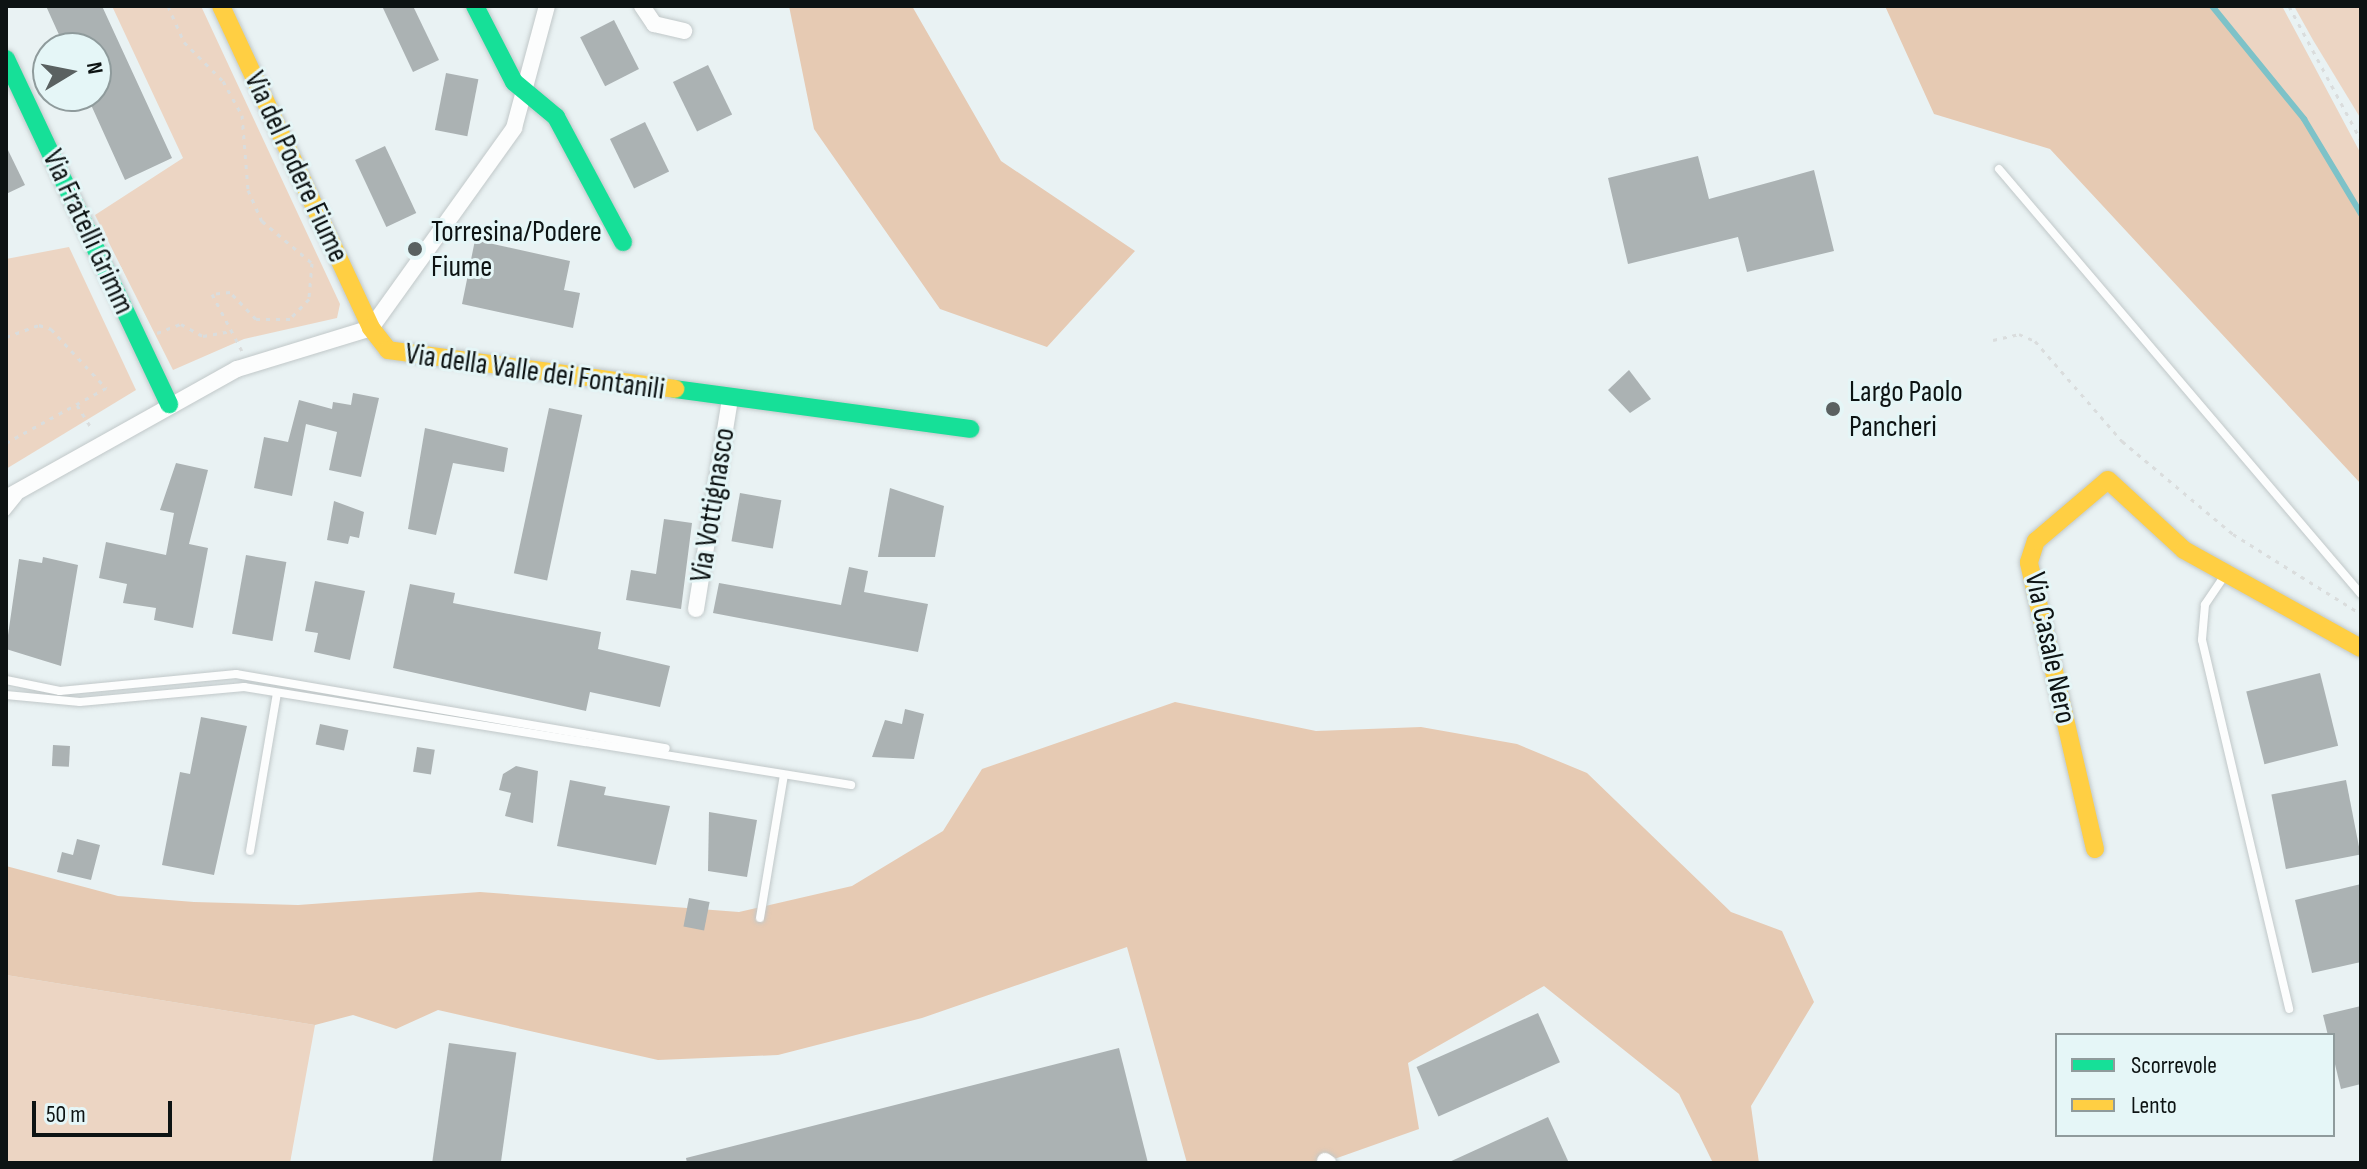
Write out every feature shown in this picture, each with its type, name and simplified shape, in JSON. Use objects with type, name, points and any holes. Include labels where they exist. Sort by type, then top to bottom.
[{"type":"street","name":"Via del Podere Fiume","points":[[221,6],[371,328]]},
{"type":"street","points":[[475,6],[514,82],[556,117],[623,242]]},
{"type":"street","points":[[371,328],[508,137],[527,92],[547,6]]},
{"type":"street","points":[[642,6],[654,24],[684,31]]},
{"type":"street","name":"Via Fratelli Grimm","points":[[6,59],[169,404]]},
{"type":"street","name":"Via della Valle dei Fontanili","points":[[6,498],[169,404],[248,364],[371,328],[385,347],[405,356],[970,429]]},
{"type":"street","name":"Via Vottignasco","points":[[696,609],[730,400]]},
{"type":"street","name":"Via Casale Nero","points":[[2095,849],[2029,562],[2036,541],[2108,480],[2184,550],[2225,575]]},
{"type":"street","points":[[2225,575],[2361,648]]},
{"type":"lane","points":[[1999,169],[2361,594]]},
{"type":"lane","points":[[6,512],[29,483]]},
{"type":"lane","points":[[2225,575],[2205,605],[2202,640],[2289,1009]]},
{"type":"lane","points":[[6,680],[60,691],[236,674],[666,748]]},
{"type":"lane","points":[[6,695],[54,703],[226,687],[851,785]]},
{"type":"lane","points":[[250,851],[277,693]]},
{"type":"lane","points":[[760,918],[784,775]]},
{"type":"path","points":[[168,6],[184,42],[223,81],[242,115],[248,190],[262,221],[312,263],[309,299],[290,319],[256,319],[230,292],[212,294],[248,364]]},
{"type":"path","points":[[2289,6],[2361,140]]},
{"type":"path","points":[[139,341],[181,324],[203,336],[232,331]]},
{"type":"path","points":[[6,337],[39,325],[66,340],[106,388],[6,443]]},
{"type":"path","points":[[1993,340],[2019,334],[2035,341],[2122,441],[2233,534],[2361,614]]},
{"type":"path","points":[[77,405],[88,422]]},
{"type":"shaded area","points":[[112,6],[201,6],[340,304],[337,318],[244,339],[173,370],[95,215],[183,158]]},
{"type":"shaded area","points":[[789,6],[912,6],[1001,161],[1135,251],[1047,347],[940,309],[814,129]]},
{"type":"shaded area","points":[[1885,6],[2212,6],[2304,119],[2361,214],[2361,484],[2050,149],[1934,114]]},
{"type":"shaded area","points":[[2212,6],[2282,6],[2361,154],[2361,214],[2304,119]]},
{"type":"shaded area","points":[[2294,6],[2361,6],[2361,119],[2313,40]]},
{"type":"shaded area","points":[[69,247],[136,390],[6,469],[6,259]]},
{"type":"shaded area","points":[[1175,702],[1316,731],[1421,727],[1517,744],[1587,773],[1731,912],[1782,931],[1814,1002],[1751,1106],[1759,1163],[1713,1163],[1679,1094],[1544,986],[1408,1063],[1419,1129],[1323,1163],[1187,1163],[1127,947],[922,1018],[778,1055],[658,1060],[438,1010],[396,1029],[353,1015],[315,1025],[6,975],[6,866],[118,896],[194,902],[298,905],[480,892],[739,912],[852,886],[943,831],[982,769]]},
{"type":"shaded area","points":[[6,975],[315,1025],[290,1163],[6,1163]]},
{"type":"building","points":[[46,6],[102,6],[172,158],[125,180],[94,112],[112,112],[112,32],[58,32]]},
{"type":"building","points":[[382,6],[413,6],[439,60],[413,72]]},
{"type":"building","points":[[614,20],[639,69],[605,86],[580,37]]},
{"type":"building","points":[[708,65],[732,114],[697,132],[673,82]]},
{"type":"building","points":[[446,73],[478,79],[467,136],[435,130]]},
{"type":"building","points":[[645,122],[669,171],[634,189],[610,139]]},
{"type":"building","points":[[6,146],[25,185],[6,194]]},
{"type":"building","points":[[385,146],[416,213],[386,227],[355,160]]},
{"type":"building","points":[[1698,156],[1709,199],[1814,170],[1834,251],[1747,272],[1738,237],[1628,264],[1608,178]]},
{"type":"building","points":[[475,240],[570,261],[564,290],[580,293],[573,328],[462,304]]},
{"type":"building","points":[[1629,370],[1651,399],[1630,413],[1608,390]]},
{"type":"building","points":[[353,393],[379,398],[361,477],[329,470],[337,432],[306,424],[292,496],[254,488],[264,437],[288,442],[299,400],[332,409],[333,402],[351,405]]},
{"type":"building","points":[[549,408],[582,415],[547,580],[514,573]]},
{"type":"building","points":[[425,428],[508,448],[504,472],[453,463],[436,535],[408,529]]},
{"type":"building","points":[[176,463],[208,470],[189,544],[208,548],[193,628],[154,620],[156,608],[123,603],[127,584],[99,578],[106,542],[166,555],[174,513],[160,510]]},
{"type":"building","points":[[890,488],[944,506],[935,557],[878,557]]},
{"type":"building","points":[[740,493],[781,500],[773,549],[731,541]]},
{"type":"building","points":[[334,501],[364,512],[359,538],[350,536],[348,544],[327,540]]},
{"type":"building","points":[[664,519],[692,523],[681,609],[626,600],[631,570],[656,574]]},
{"type":"building","points":[[246,555],[286,562],[272,641],[232,634]]},
{"type":"building","points":[[43,557],[78,565],[61,666],[6,649],[19,559],[42,563]]},
{"type":"building","points":[[849,567],[868,571],[864,592],[928,604],[918,652],[713,613],[719,583],[841,605]]},
{"type":"building","points":[[315,581],[365,591],[350,660],[314,652],[318,633],[305,631]]},
{"type":"building","points":[[410,584],[455,593],[453,603],[601,632],[598,649],[670,666],[660,707],[590,692],[586,711],[393,668]]},
{"type":"building","points":[[2320,673],[2338,746],[2264,764],[2246,691]]},
{"type":"building","points":[[905,709],[924,714],[914,759],[872,757],[885,720],[902,724]]},
{"type":"building","points":[[201,717],[247,726],[214,875],[162,865],[180,772],[190,774]]},
{"type":"building","points":[[320,724],[348,730],[344,751],[316,745]]},
{"type":"building","points":[[53,745],[70,746],[69,767],[52,766]]},
{"type":"building","points":[[417,747],[435,750],[431,775],[413,772]]},
{"type":"building","points":[[516,766],[538,771],[533,823],[505,816],[511,793],[499,790],[503,774]]},
{"type":"building","points":[[570,780],[606,787],[604,795],[670,806],[656,865],[557,846]]},
{"type":"building","points":[[2346,780],[2361,855],[2286,869],[2271,795]]},
{"type":"building","points":[[709,812],[757,820],[747,877],[708,871]]},
{"type":"building","points":[[77,839],[100,845],[91,880],[57,872],[62,852],[73,855]]},
{"type":"building","points":[[2361,884],[2361,962],[2312,973],[2295,900]]},
{"type":"building","points":[[689,898],[710,902],[704,930],[683,926]]},
{"type":"building","points":[[2361,1006],[2361,1084],[2341,1089],[2335,1064],[2335,1033],[2327,1033],[2323,1015]]},
{"type":"building","points":[[1538,1013],[1560,1062],[1438,1116],[1416,1067]]},
{"type":"building","points":[[449,1043],[516,1052],[501,1163],[432,1163]]},
{"type":"building","points":[[1119,1048],[1148,1163],[687,1163],[686,1158]]},
{"type":"building","points":[[1548,1117],[1569,1163],[1447,1163]]},
{"type":"waterway","points":[[2212,6],[2304,119],[2361,214]]},
{"type":"traffic: fast","points":[[475,6],[514,82],[556,117],[623,242]]},
{"type":"traffic: fast","points":[[6,59],[169,404]]},
{"type":"traffic: fast","points":[[675,389],[970,429]]},
{"type":"traffic: slow","points":[[221,6],[371,328],[388,350],[675,389]]},
{"type":"traffic: slow","points":[[2095,849],[2029,562],[2036,541],[2108,480],[2184,550],[2361,648]]},
{"type":"place","name":"Torresina/Podere Fiume","points":[[415,249]]},
{"type":"place","name":"Largo Paolo Pancheri","points":[[1833,409]]}]
